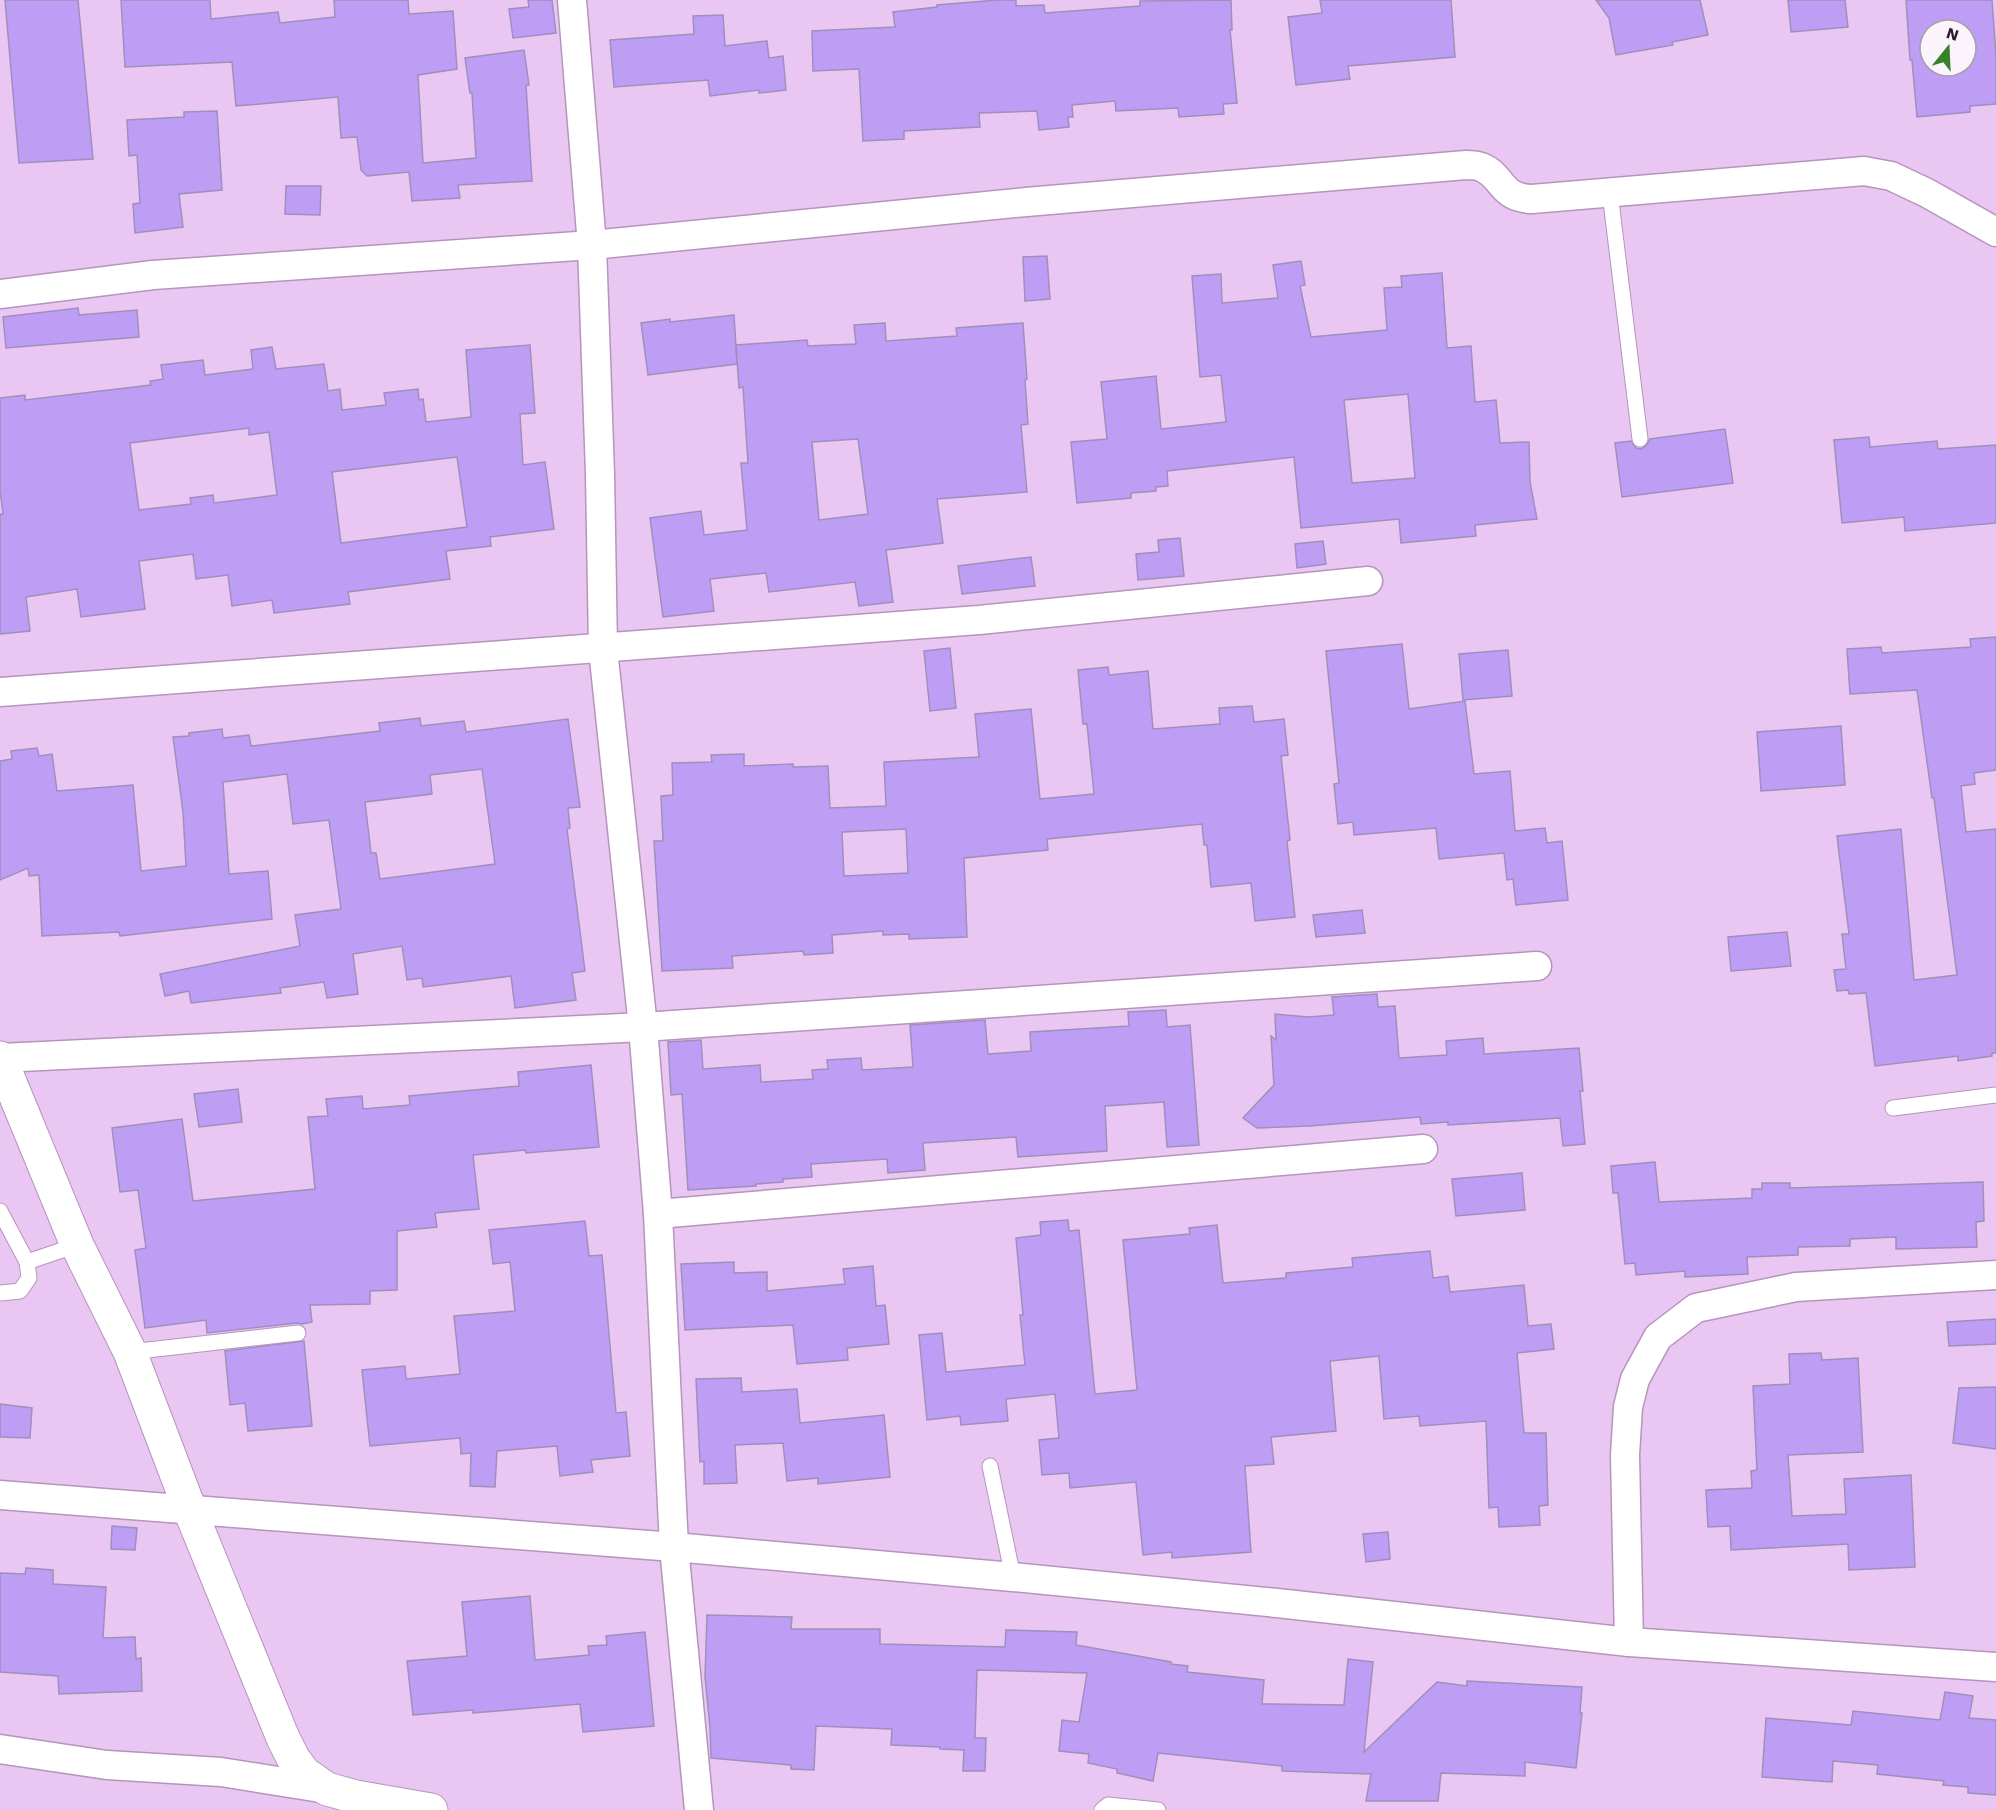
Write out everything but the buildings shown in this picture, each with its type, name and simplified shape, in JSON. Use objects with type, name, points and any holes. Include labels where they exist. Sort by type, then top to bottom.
[{"type":"street","points":[[572,0],[592,244],[603,648],[643,1027],[658,1214],[674,1547],[699,1810]]},
{"type":"street","points":[[0,294],[153,275],[592,244],[1026,202],[1466,165],[1479,166],[1489,171],[1503,188],[1513,196],[1521,198],[1610,193],[1864,171],[1891,176],[1927,193],[1996,232]]},
{"type":"street","points":[[0,692],[979,620],[1368,581]]},
{"type":"street","points":[[327,1789],[304,1773],[283,1738],[190,1510],[130,1352],[77,1245],[0,1058],[643,1027],[1537,966]]},
{"type":"street","points":[[658,1214],[1423,1149]]},
{"type":"street","points":[[1629,1642],[1625,1455],[1629,1407],[1635,1380],[1658,1337],[1696,1308],[1796,1287],[1996,1275]]},
{"type":"street","points":[[0,1495],[674,1547],[1013,1577],[1629,1642],[1996,1667]]},
{"type":"street","points":[[0,1749],[107,1766],[221,1772],[327,1789],[356,1797],[431,1810]]},
{"type":"lane","points":[[1610,193],[1640,439]]},
{"type":"lane","points":[[1893,1108],[1996,1095]]},
{"type":"lane","points":[[0,1211],[27,1262],[29,1278],[20,1291],[0,1293]]},
{"type":"lane","points":[[27,1262],[77,1245]]},
{"type":"lane","points":[[130,1352],[298,1334]]},
{"type":"lane","points":[[990,1466],[1013,1577]]},
{"type":"lane","points":[[1102,1810],[1108,1805],[1158,1810]]}]
